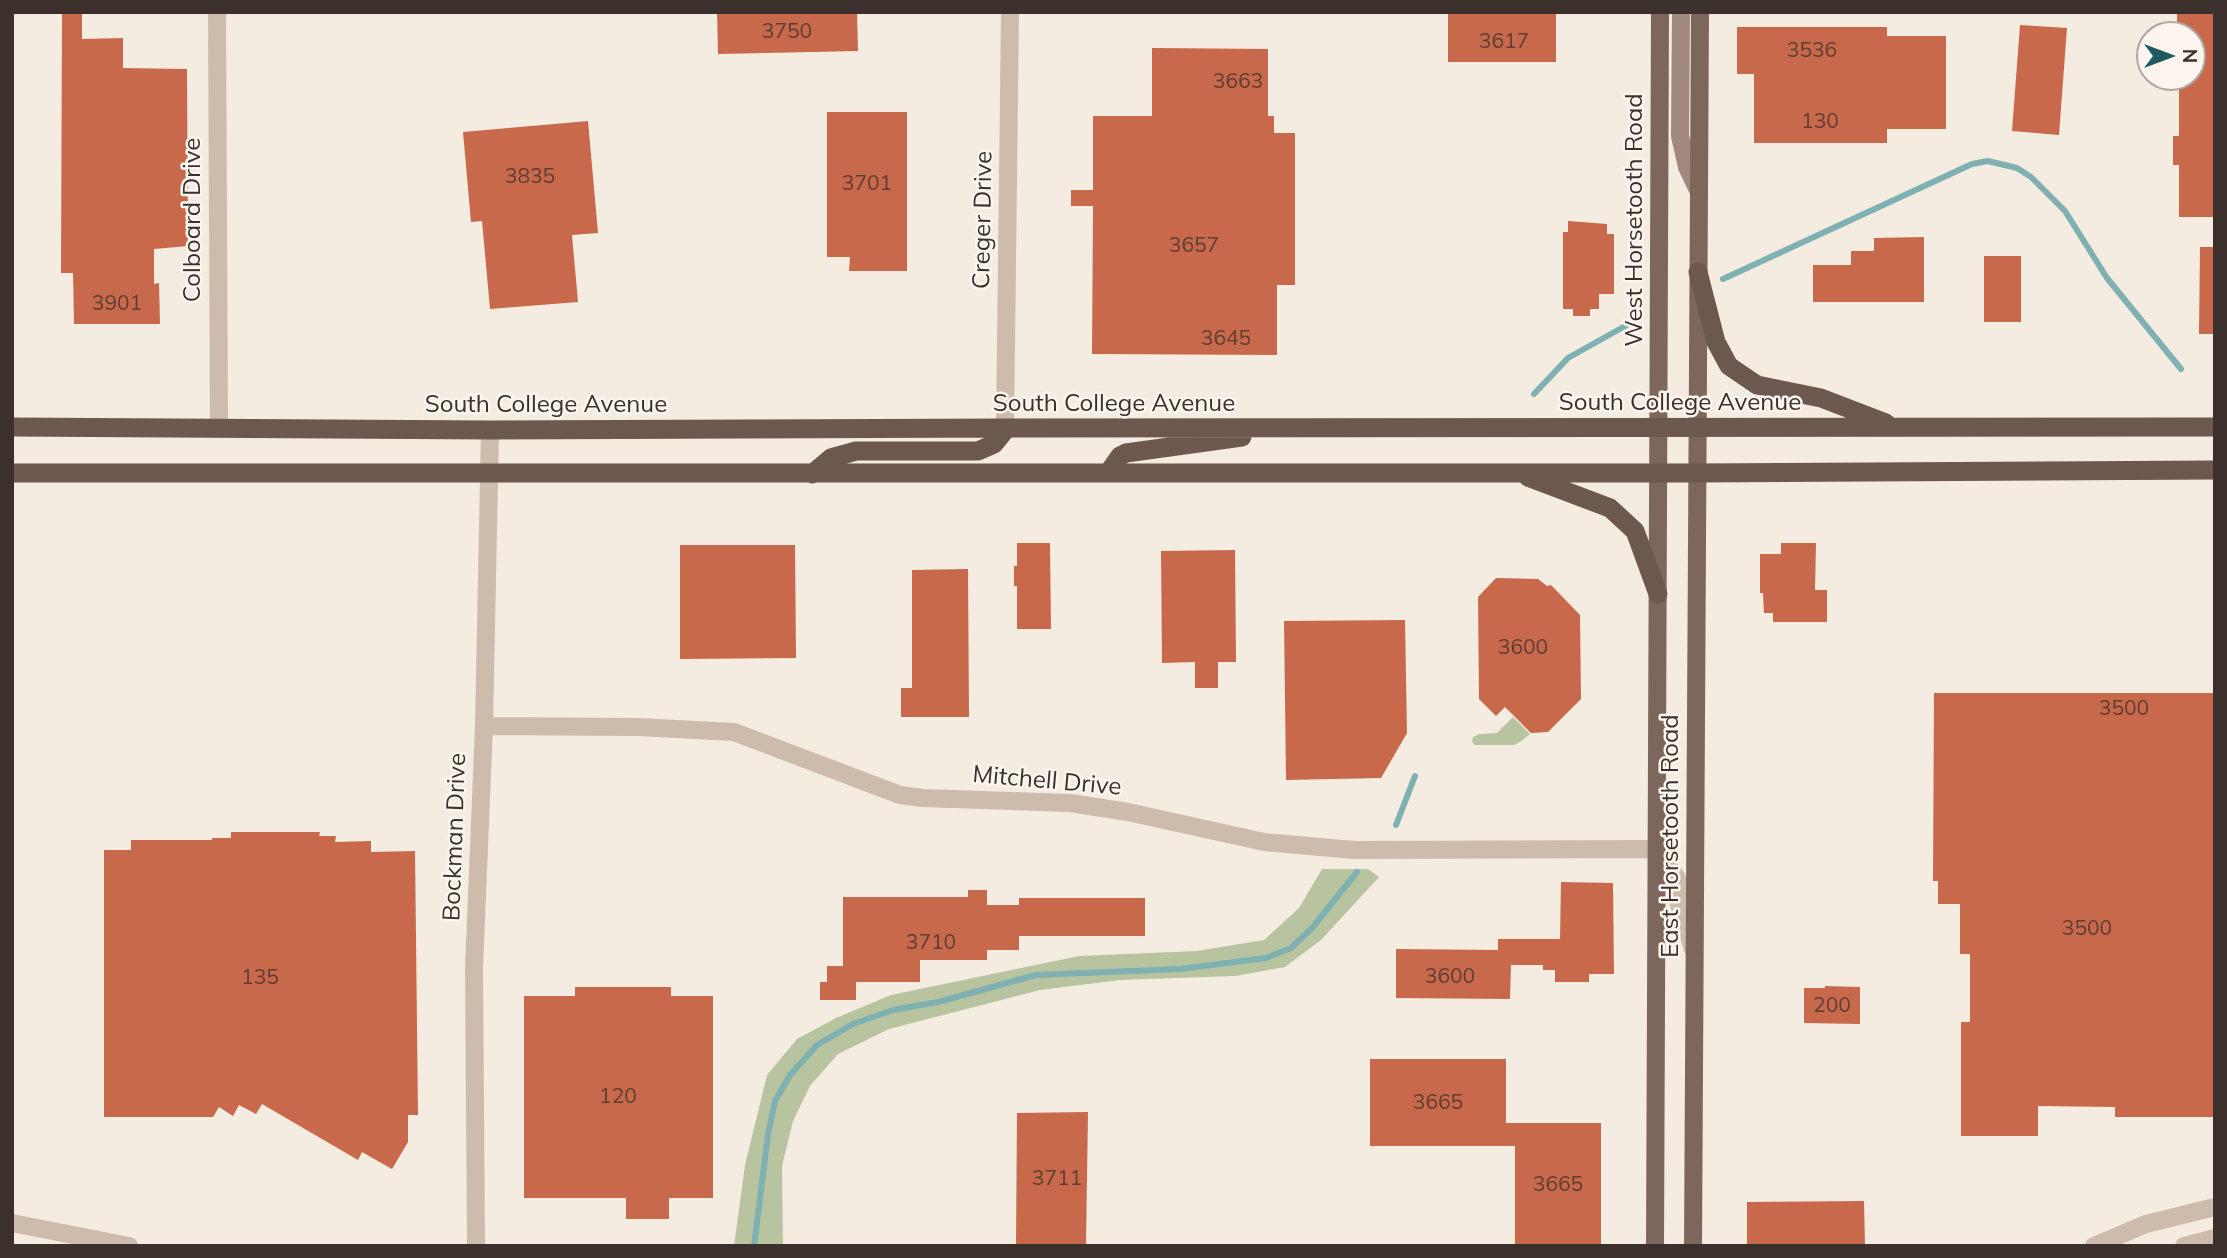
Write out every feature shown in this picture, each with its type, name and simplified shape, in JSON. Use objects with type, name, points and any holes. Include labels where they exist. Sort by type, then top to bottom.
[{"type":"highway","points":[[1698,272],[1716,342],[1729,366],[1757,385],[1821,398],[1896,427]]},
{"type":"highway","name":"South College Avenue","points":[[12,427],[490,430],[2215,427]]},
{"type":"highway","points":[[813,474],[831,458],[856,450],[978,451],[994,444],[1006,428]]},
{"type":"highway","points":[[1108,473],[1120,456],[1126,453],[1218,442],[1244,437],[1266,428]]},
{"type":"highway","points":[[12,473],[1697,473],[2215,470]]},
{"type":"highway","points":[[1517,473],[1610,508],[1635,531],[1658,594]]},
{"type":"main road","name":"West Horsetooth Road","points":[[1658,427],[1660,12]]},
{"type":"main road","points":[[1681,12],[1680,136],[1687,167],[1699,192]]},
{"type":"main road","points":[[1697,427],[1700,12]]},
{"type":"main road","name":"East Horsetooth Road","points":[[1655,1246],[1658,427]]},
{"type":"main road","name":"East Horsetooth Road","points":[[1693,1246],[1697,427]]},
{"type":"street","name":"Colboard Drive","points":[[217,12],[219,427]]},
{"type":"street","name":"Creger Drive","points":[[1006,428],[1010,12]]},
{"type":"street","name":"Bockman Drive","points":[[476,1246],[474,968],[484,726],[490,430]]},
{"type":"street","name":"Mitchell Drive","points":[[484,726],[638,727],[734,732],[900,795],[1070,803],[1128,812],[1264,842],[1354,850],[1657,849]]},
{"type":"street","points":[[1657,849],[1677,877],[1677,898],[1695,957]]},
{"type":"street","points":[[2094,1246],[2146,1224],[2215,1207]]},
{"type":"street","points":[[12,1223],[129,1246]]},
{"type":"street","points":[[2184,1246],[2215,1238]]},
{"type":"green space","points":[[1513,717],[1530,734],[1520,742],[1514,745],[1475,745],[1472,742],[1473,737],[1480,734],[1497,733]]},
{"type":"green space","points":[[1322,869],[1368,869],[1379,877],[1321,940],[1285,967],[1235,976],[1120,980],[1040,990],[889,1029],[838,1054],[810,1086],[793,1121],[782,1166],[783,1246],[734,1246],[745,1165],[767,1075],[797,1039],[836,1018],[891,995],[1079,956],[1197,951],[1264,940],[1299,908]]},
{"type":"building","points":[[62,12],[82,12],[82,39],[123,38],[123,68],[187,69],[188,246],[154,249],[154,284],[159,283],[160,324],[74,324],[73,273],[61,273]]},
{"type":"building","points":[[717,12],[857,12],[858,51],[718,54]]},
{"type":"building","points":[[1448,12],[1556,12],[1556,62],[1448,62]]},
{"type":"building","points":[[2177,13],[2215,13],[2215,217],[2179,217],[2179,165],[2173,165],[2173,136],[2179,136],[2179,91],[2206,91],[2206,21],[2177,21]]},
{"type":"building","points":[[2020,25],[2067,28],[2059,135],[2012,131]]},
{"type":"building","points":[[1737,27],[1887,27],[1887,36],[1946,36],[1946,129],[1887,129],[1887,143],[1754,143],[1754,74],[1737,74]]},
{"type":"building","points":[[1152,48],[1268,49],[1268,116],[1274,116],[1274,133],[1295,133],[1295,285],[1277,285],[1277,355],[1092,354],[1093,206],[1071,206],[1071,190],[1093,190],[1093,116],[1152,116]]},
{"type":"building","points":[[827,112],[907,112],[907,271],[849,271],[850,257],[827,257]]},
{"type":"building","points":[[588,121],[598,233],[572,235],[578,302],[490,309],[482,221],[471,222],[463,132]]},
{"type":"building","points":[[1568,221],[1607,224],[1607,234],[1614,234],[1614,294],[1599,294],[1599,309],[1590,309],[1590,316],[1573,316],[1573,309],[1563,309],[1563,232],[1568,232]]},
{"type":"building","points":[[1924,237],[1924,302],[1813,302],[1813,265],[1851,265],[1851,251],[1874,251],[1874,238]]},
{"type":"building","points":[[2200,247],[2215,247],[2215,334],[2199,334]]},
{"type":"building","points":[[1984,256],[2021,256],[2021,322],[1984,322]]},
{"type":"building","points":[[1017,543],[1050,543],[1051,629],[1017,629],[1014,566],[1017,566]]},
{"type":"building","points":[[1781,543],[1816,543],[1815,590],[1827,590],[1827,622],[1773,622],[1773,613],[1764,613],[1763,593],[1760,593],[1760,554],[1781,554]]},
{"type":"building","points":[[680,545],[795,545],[796,658],[680,659]]},
{"type":"building","points":[[1235,550],[1236,662],[1218,662],[1218,688],[1195,688],[1195,662],[1162,663],[1161,551]]},
{"type":"building","points":[[968,569],[969,717],[901,717],[901,688],[912,688],[912,570]]},
{"type":"building","points":[[1496,578],[1538,579],[1547,586],[1551,585],[1580,615],[1581,699],[1548,732],[1531,733],[1505,707],[1496,716],[1479,699],[1478,597]]},
{"type":"building","points":[[1405,620],[1407,733],[1381,778],[1286,780],[1284,621]]},
{"type":"building","points":[[1934,693],[2215,693],[2215,1117],[2115,1117],[2115,1107],[2038,1106],[2038,1136],[1961,1136],[1961,1022],[1970,1022],[1970,954],[1960,954],[1960,904],[1938,904],[1938,881],[1933,881]]},
{"type":"building","points":[[231,832],[320,832],[319,836],[336,836],[335,842],[371,841],[371,852],[415,851],[418,1115],[408,1115],[408,1142],[392,1169],[362,1152],[358,1160],[262,1104],[256,1114],[239,1105],[233,1116],[219,1107],[213,1117],[104,1117],[104,850],[131,850],[131,840],[212,840],[231,838]]},
{"type":"building","points":[[1561,882],[1613,883],[1614,974],[1589,974],[1589,982],[1555,982],[1555,970],[1543,970],[1543,965],[1511,965],[1510,999],[1396,998],[1396,949],[1498,950],[1498,939],[1560,939]]},
{"type":"building","points":[[968,890],[987,890],[987,905],[1019,905],[1019,898],[1145,898],[1145,936],[1019,936],[1019,950],[987,950],[987,960],[920,960],[920,982],[856,982],[856,1000],[820,1000],[820,982],[827,982],[827,966],[843,966],[843,897],[968,897]]},
{"type":"building","points":[[575,987],[671,987],[671,996],[713,996],[713,1198],[669,1198],[669,1219],[626,1219],[626,1198],[524,1198],[524,996],[575,996]]},
{"type":"building","points":[[1860,987],[1860,1024],[1804,1023],[1804,988]]},
{"type":"building","points":[[1370,1059],[1506,1059],[1506,1123],[1601,1123],[1601,1246],[1515,1246],[1515,1146],[1370,1146]]},
{"type":"building","points":[[1088,1112],[1086,1246],[1016,1246],[1017,1113]]},
{"type":"building","points":[[1864,1201],[1865,1246],[1747,1246],[1747,1202]]},
{"type":"waterway","points":[[1723,279],[1972,164],[1988,161],[2017,168],[2031,177],[2065,211],[2107,278],[2181,369]]},
{"type":"waterway","points":[[1534,394],[1568,358],[1634,321]]},
{"type":"waterway","points":[[1396,825],[1415,776]]},
{"type":"waterway","points":[[754,1246],[768,1134],[775,1101],[790,1075],[817,1045],[853,1024],[893,1010],[938,1002],[1036,975],[1180,969],[1266,958],[1291,948],[1312,928],[1357,872]]}]
